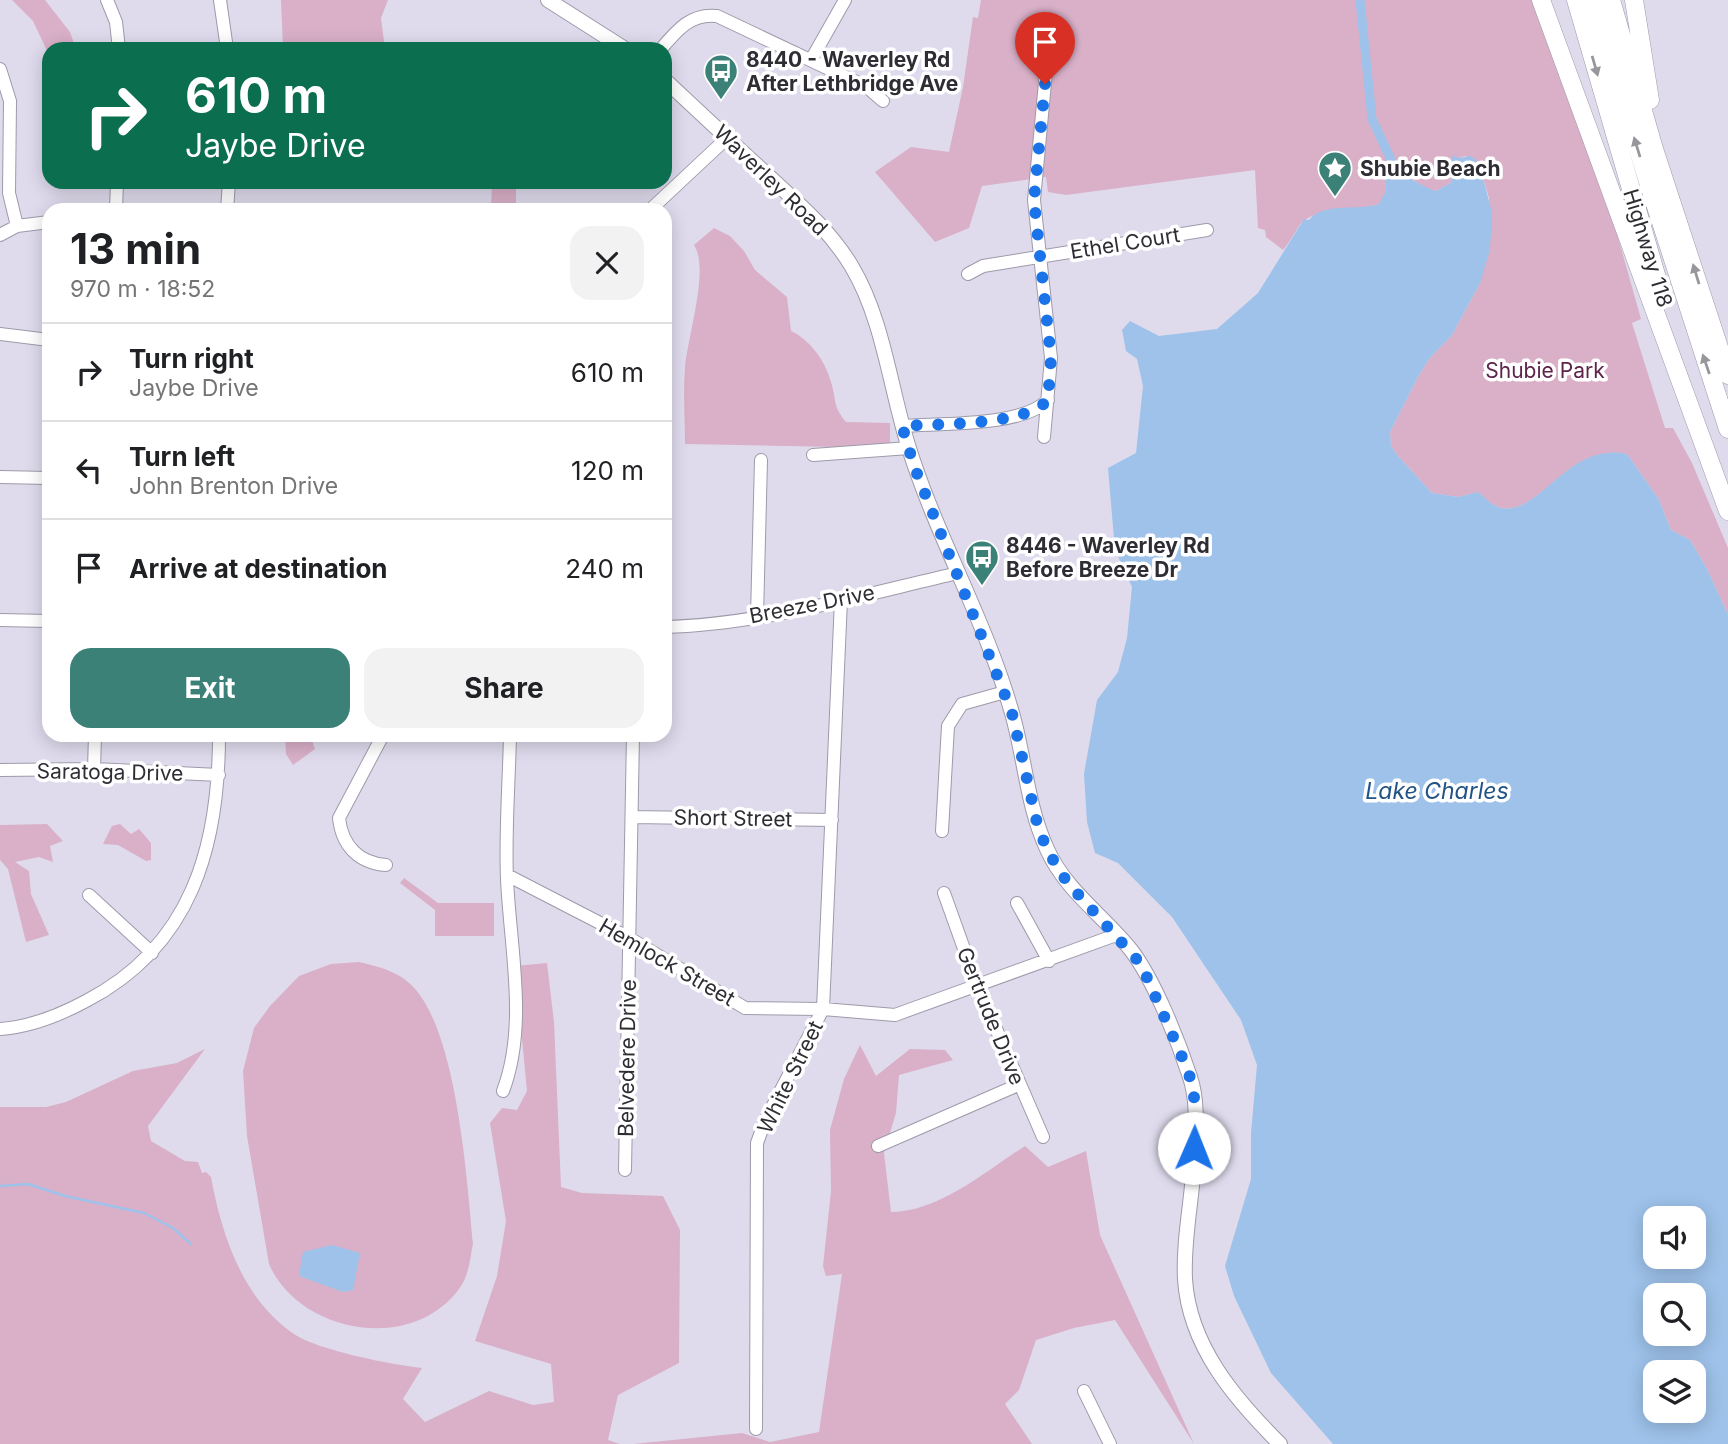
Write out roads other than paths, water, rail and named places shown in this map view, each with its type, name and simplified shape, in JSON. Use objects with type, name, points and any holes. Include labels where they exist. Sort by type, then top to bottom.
[{"type":"highway","points":[[1541,0],[1728,511]]},
{"type":"highway","name":"Highway 118","points":[[1576,0],[1663,299],[1728,492]]},
{"type":"highway","name":"Highway 118","points":[[1593,0],[1649,185],[1728,429]]},
{"type":"highway","points":[[1611,0],[1654,149],[1728,375]]},
{"type":"highway","points":[[1634,0],[1665,179]]},
{"type":"main road","points":[[548,0],[614,42]]},
{"type":"main road","name":"Waverley Road","points":[[672,86],[816,219],[850,264],[871,311],[909,449],[1005,692],[1037,823],[1047,850],[1067,882],[1141,964],[1194,1089],[1194,1162],[1185,1258],[1191,1312],[1198,1334],[1222,1377],[1237,1398],[1280,1444]]},
{"type":"street","points":[[107,0],[116,22],[118,42]]},
{"type":"street","points":[[220,0],[226,42]]},
{"type":"street","points":[[811,60],[845,0]]},
{"type":"street","points":[[668,42],[692,18],[701,14],[717,16],[867,87],[883,101]]},
{"type":"street","points":[[1044,437],[1051,358],[1034,200],[1047,61]]},
{"type":"street","points":[[0,69],[10,101],[9,193],[17,226]]},
{"type":"street","points":[[657,203],[727,138]]},
{"type":"street","points":[[0,234],[17,226],[42,223]]},
{"type":"street","name":"Ethel Court","points":[[968,274],[983,266],[1208,230]]},
{"type":"street","points":[[0,334],[42,339]]},
{"type":"street","points":[[902,426],[1013,415],[1042,406],[1048,400]]},
{"type":"street","points":[[813,455],[909,449]]},
{"type":"street","points":[[757,616],[761,460]]},
{"type":"street","points":[[0,477],[42,478]]},
{"type":"street","name":"Breeze Drive","points":[[672,627],[694,627],[757,616],[958,573]]},
{"type":"street","name":"White Street","points":[[756,1429],[757,1143],[765,1121],[823,1009],[841,600]]},
{"type":"street","points":[[0,620],[42,621]]},
{"type":"street","points":[[942,831],[946,735],[951,717],[962,704],[1005,692]]},
{"type":"street","points":[[94,769],[96,742]]},
{"type":"street","points":[[0,1029],[41,1021],[73,1008],[128,975],[152,953],[183,912],[204,861],[215,814],[219,742]]},
{"type":"street","points":[[379,742],[339,818],[340,831],[355,854],[367,863],[386,865]]},
{"type":"street","points":[[503,1091],[511,1068],[515,1021],[507,875],[510,742]]},
{"type":"street","name":"Belvedere Drive","points":[[625,1170],[634,817],[633,742]]},
{"type":"street","name":"Saratoga Drive","points":[[0,770],[94,769],[219,775]]},
{"type":"street","name":"Short Street","points":[[634,817],[832,820]]},
{"type":"street","name":"Hemlock Street","points":[[507,875],[629,938],[745,1008],[823,1009],[895,1015],[1116,935]]},
{"type":"street","name":"Gertrude Drive","points":[[944,893],[977,985],[1018,1085],[1043,1137]]},
{"type":"street","points":[[89,895],[152,953]]},
{"type":"street","points":[[1017,903],[1049,961]]},
{"type":"street","points":[[878,1146],[1018,1085]]},
{"type":"street","points":[[1084,1391],[1110,1444]]},
{"type":"water","name":"Lake Charles","points":[[1453,155],[1459,158],[1471,156],[1484,168],[1483,178],[1492,213],[1489,253],[1480,283],[1452,335],[1429,359],[1390,432],[1391,446],[1432,493],[1458,497],[1478,492],[1501,508],[1515,507],[1529,501],[1571,467],[1588,458],[1606,453],[1627,454],[1658,498],[1671,530],[1690,540],[1728,615],[1728,1444],[1333,1444],[1271,1373],[1234,1296],[1225,1266],[1251,1179],[1251,1133],[1257,1065],[1241,1020],[1172,917],[1118,863],[1095,853],[1087,822],[1084,774],[1097,700],[1118,672],[1127,638],[1132,587],[1115,550],[1108,468],[1136,453],[1143,386],[1137,359],[1126,351],[1122,330],[1130,321],[1159,336],[1217,329],[1258,293],[1304,219],[1309,220],[1315,214],[1331,209],[1379,204],[1386,191],[1386,171],[1393,164],[1406,176],[1436,191],[1452,182],[1450,170]]},
{"type":"water","points":[[332,1245],[360,1253],[353,1290],[343,1292],[299,1276],[303,1252]]},
{"type":"waterway","points":[[1360,0],[1372,119],[1393,164]]},
{"type":"waterway","points":[[0,1186],[28,1184],[65,1196],[144,1213],[173,1228],[191,1244]]},
{"type":"place","name":"8440 - Waverley Rd After Lethbridge Ave","points":[[721,101]]},
{"type":"place","name":"Shubie Beach","points":[[1335,198]]},
{"type":"place","name":"8446 - Waverley Rd Before Breeze Dr","points":[[982,587]]},
{"type":"park label","name":"Shubie Park","points":[[1545,370]]}]
